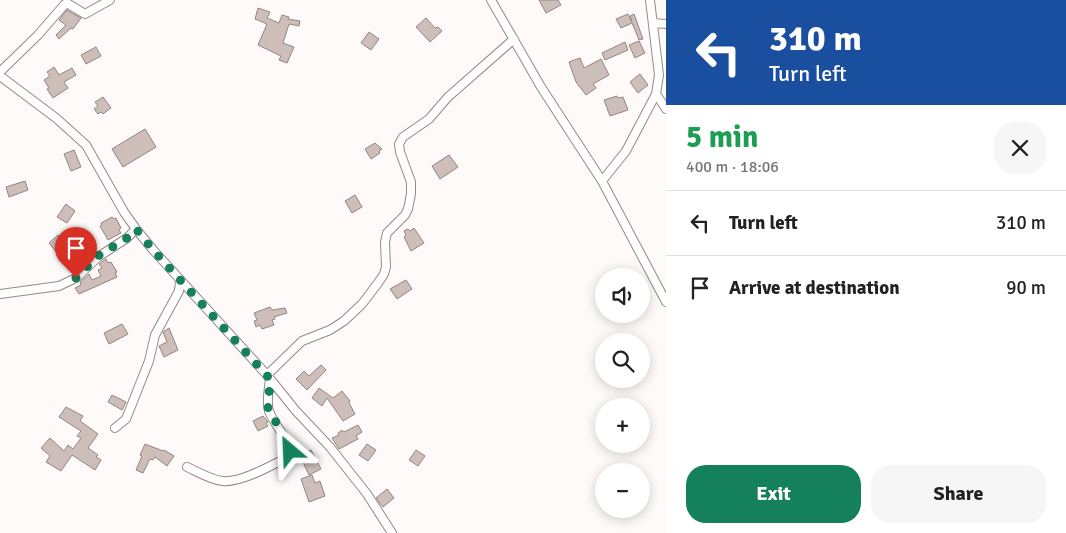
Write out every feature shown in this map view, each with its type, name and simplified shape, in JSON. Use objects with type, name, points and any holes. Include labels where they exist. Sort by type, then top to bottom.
[{"type":"street","points":[[0,72],[38,35],[65,4],[67,3],[85,14],[110,0]]},
{"type":"street","points":[[491,0],[541,86],[602,181],[666,302]]},
{"type":"street","points":[[602,181],[626,151],[656,94],[659,75],[650,0]]},
{"type":"street","points":[[653,23],[666,24]]},
{"type":"street","points":[[187,467],[210,478],[229,481],[258,471],[288,457],[290,454],[287,442],[268,408],[269,377],[302,341],[330,330],[344,321],[362,304],[378,284],[386,267],[385,242],[387,233],[405,214],[411,194],[411,182],[399,144],[403,137],[429,119],[448,97],[514,39]]},
{"type":"street","points":[[0,76],[56,118],[86,145],[136,229],[180,281],[269,377],[296,411],[330,447],[366,494],[392,533]]},
{"type":"street","points":[[656,94],[666,109]]},
{"type":"street","points":[[0,294],[59,286],[76,278],[98,256],[127,238],[136,229]]},
{"type":"street","points":[[115,428],[126,419],[149,361],[155,335],[179,291],[180,281]]},
{"type":"street","points":[[179,291],[187,288]]},
{"type":"building","points":[[539,0],[558,0],[561,5],[546,13]]},
{"type":"building","points":[[258,8],[270,12],[267,18],[279,23],[282,15],[289,17],[288,19],[300,21],[299,26],[289,24],[283,43],[294,47],[287,63],[279,60],[281,56],[258,45],[267,24],[255,19]]},
{"type":"building","points":[[67,10],[81,18],[73,29],[71,28],[59,39],[56,35],[66,25],[59,20]]},
{"type":"building","points":[[628,14],[632,22],[630,16],[634,14],[643,39],[639,40],[632,23],[621,28],[616,19]]},
{"type":"building","points":[[426,18],[435,28],[438,27],[442,31],[430,42],[416,27]]},
{"type":"building","points":[[369,32],[379,39],[371,50],[361,43]]},
{"type":"building","points":[[639,41],[645,53],[635,58],[629,45]]},
{"type":"building","points":[[625,42],[628,50],[605,60],[602,53]]},
{"type":"building","points":[[96,47],[101,56],[86,64],[81,55]]},
{"type":"building","points":[[580,58],[584,68],[601,59],[609,75],[593,84],[596,88],[586,95],[576,82],[569,62]]},
{"type":"building","points":[[54,67],[59,75],[72,68],[76,75],[64,82],[68,88],[53,98],[44,80],[50,76],[47,72]]},
{"type":"building","points":[[640,74],[648,85],[638,93],[630,82]]},
{"type":"building","points":[[617,96],[618,98],[623,97],[628,110],[610,116],[604,100]]},
{"type":"building","points":[[103,97],[111,108],[103,114],[101,112],[98,114],[94,109],[98,106],[95,102]]},
{"type":"building","points":[[145,129],[156,147],[123,167],[112,149]]},
{"type":"building","points":[[375,143],[382,149],[379,151],[380,153],[371,159],[365,149]]},
{"type":"building","points":[[74,150],[81,167],[71,171],[64,154]]},
{"type":"building","points":[[449,155],[458,167],[440,179],[432,166]]},
{"type":"building","points":[[25,181],[28,190],[9,197],[6,187]]},
{"type":"building","points":[[355,195],[362,207],[352,213],[345,201]]},
{"type":"building","points":[[66,204],[75,211],[67,223],[57,217]]},
{"type":"building","points":[[112,217],[116,218],[121,228],[119,230],[121,233],[108,240],[100,226],[102,225],[101,223]]},
{"type":"building","points":[[414,228],[424,243],[411,251],[404,237],[406,235],[404,231],[408,229],[410,231]]},
{"type":"building","points":[[58,235],[71,250],[78,248],[82,257],[63,263],[49,243]]},
{"type":"building","points":[[106,259],[108,263],[111,262],[117,272],[115,273],[117,277],[79,294],[75,288],[81,285],[80,282],[89,274],[92,280],[101,276],[98,270],[102,268],[99,264]]},
{"type":"building","points":[[406,280],[412,289],[397,299],[390,289]]},
{"type":"building","points":[[270,307],[272,310],[285,308],[287,313],[274,317],[275,319],[272,320],[274,325],[262,329],[260,325],[256,327],[254,321],[257,320],[254,313]]},
{"type":"building","points":[[122,324],[128,334],[109,344],[104,333]]},
{"type":"building","points":[[169,328],[178,350],[164,357],[159,346],[167,342],[163,332]]},
{"type":"building","points":[[321,365],[326,370],[307,390],[296,379],[304,371],[309,376]]},
{"type":"building","points":[[319,388],[333,398],[342,391],[350,401],[349,403],[355,414],[343,421],[327,398],[322,406],[312,398]]},
{"type":"building","points":[[112,395],[126,402],[122,410],[108,402]]},
{"type":"building","points":[[66,407],[83,416],[80,421],[98,434],[88,448],[98,455],[96,457],[101,460],[95,470],[72,455],[61,471],[46,462],[50,456],[41,448],[50,438],[64,451],[68,445],[73,449],[81,438],[77,436],[81,431],[59,417]]},
{"type":"building","points":[[263,416],[268,422],[266,423],[268,426],[258,431],[253,421]]},
{"type":"building","points":[[358,425],[362,432],[356,436],[358,439],[339,449],[332,438],[339,435],[338,433],[342,430],[344,432]]},
{"type":"building","points":[[145,444],[164,450],[174,456],[167,466],[155,457],[153,460],[150,459],[143,473],[136,470]]},
{"type":"building","points":[[367,444],[376,450],[368,461],[359,455]]},
{"type":"building","points":[[311,450],[321,469],[309,475],[300,456]]},
{"type":"building","points":[[416,450],[425,456],[418,466],[409,460]]},
{"type":"building","points":[[312,475],[315,483],[320,481],[325,496],[309,502],[301,479]]},
{"type":"building","points":[[387,489],[394,498],[383,507],[376,498]]},
{"type":"route","points":[[76,278],[98,256],[127,238],[136,229],[270,379],[268,408],[290,451]]}]
